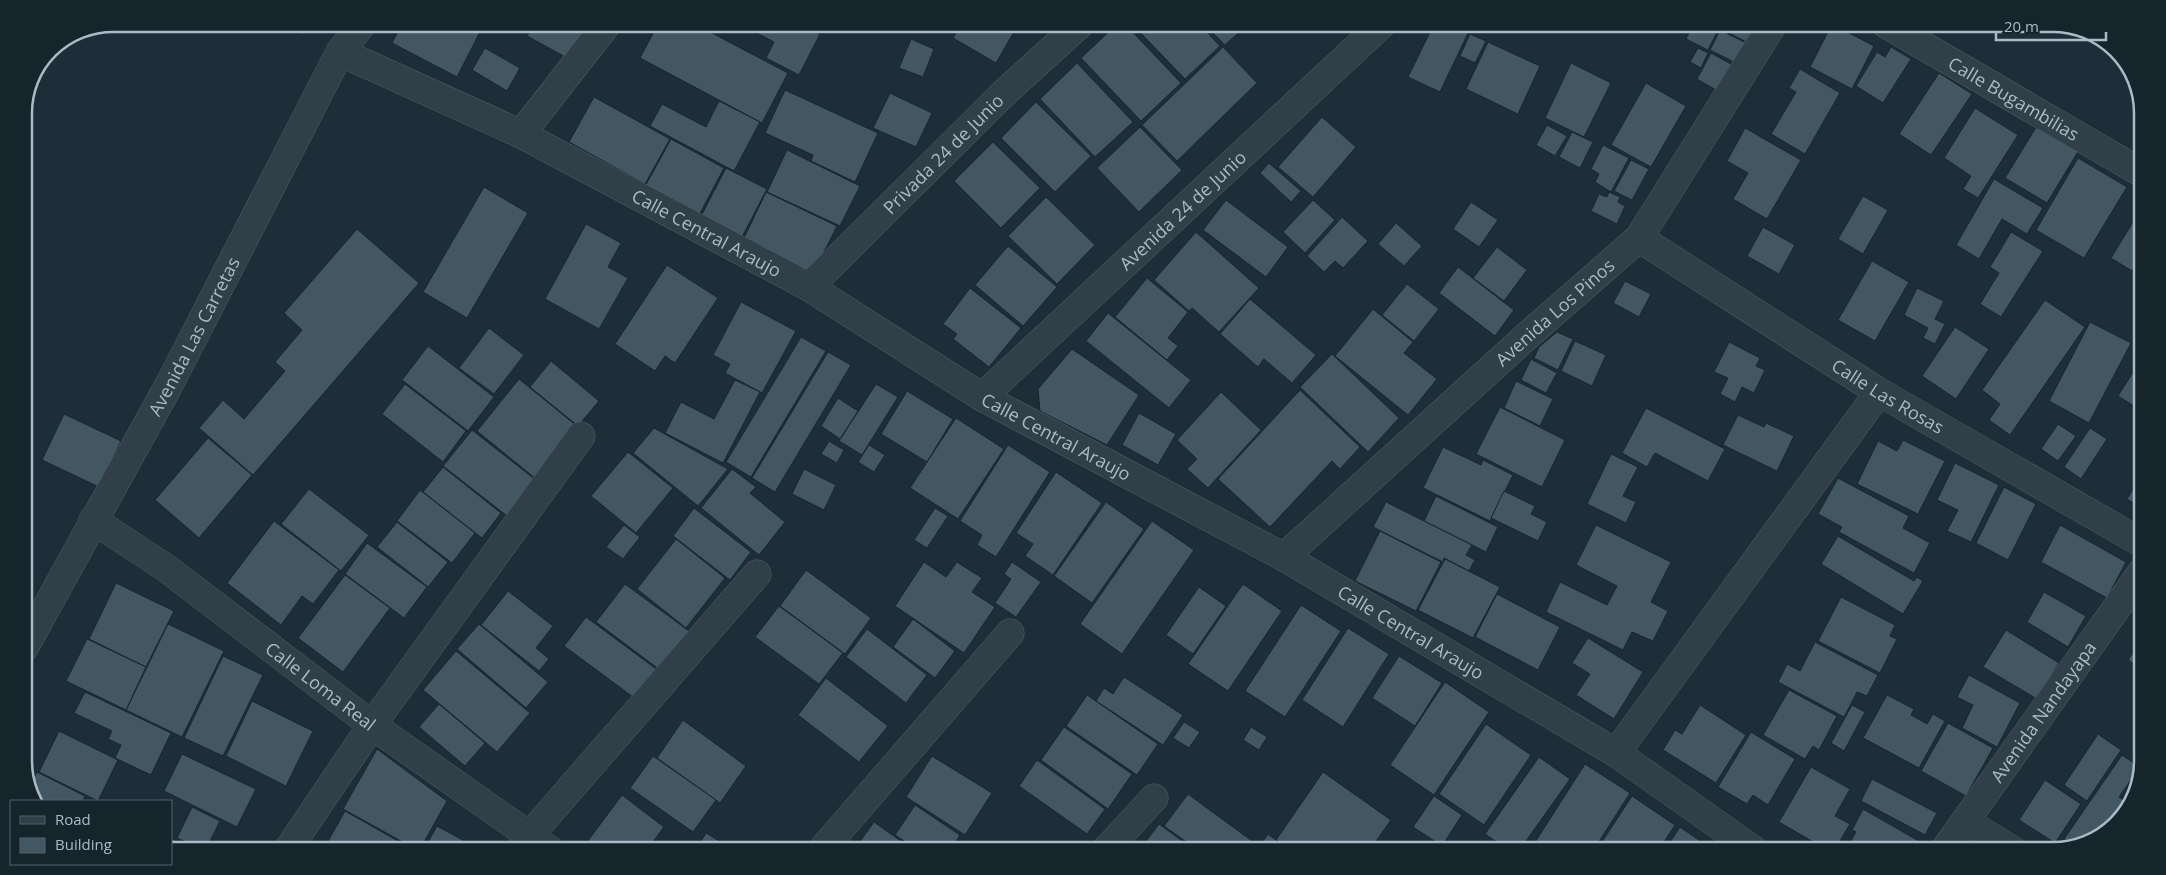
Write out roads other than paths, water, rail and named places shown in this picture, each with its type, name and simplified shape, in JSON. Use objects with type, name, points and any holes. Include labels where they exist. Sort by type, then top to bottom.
[{"type":"street","name":"Avenida Las Carretas","points":[[33,632],[170,383],[340,52],[356,32]]},
{"type":"street","points":[[520,134],[600,32]]},
{"type":"street","name":"Privada 24 de Junio","points":[[809,287],[1003,94],[1071,32]]},
{"type":"street","name":"Avenida 24 de Junio","points":[[982,397],[1373,32]]},
{"type":"street","name":"Avenida Los Pinos","points":[[1284,557],[1527,336],[1639,238],[1768,32]]},
{"type":"street","name":"Calle Bugambilias","points":[[1900,32],[2133,168]]},
{"type":"street","name":"Calle Central Araujo","points":[[340,52],[520,134],[809,287],[982,397],[1284,557],[1616,753],[1742,842]]},
{"type":"street","name":"Calle Las Rosas","points":[[1639,238],[1879,392],[2134,538]]},
{"type":"street","points":[[1616,753],[1879,392]]},
{"type":"street","points":[[293,842],[372,726],[581,436]]},
{"type":"street","name":"Calle Loma Real","points":[[93,520],[166,568],[524,842]]},
{"type":"street","points":[[526,842],[757,574]]},
{"type":"street","name":"Avenida Nandayapa","points":[[1950,842],[2134,584]]},
{"type":"street","points":[[829,842],[1010,633]]},
{"type":"street","points":[[1113,842],[1154,798]]},
{"type":"street","points":[[1964,821],[1999,842]]}]
